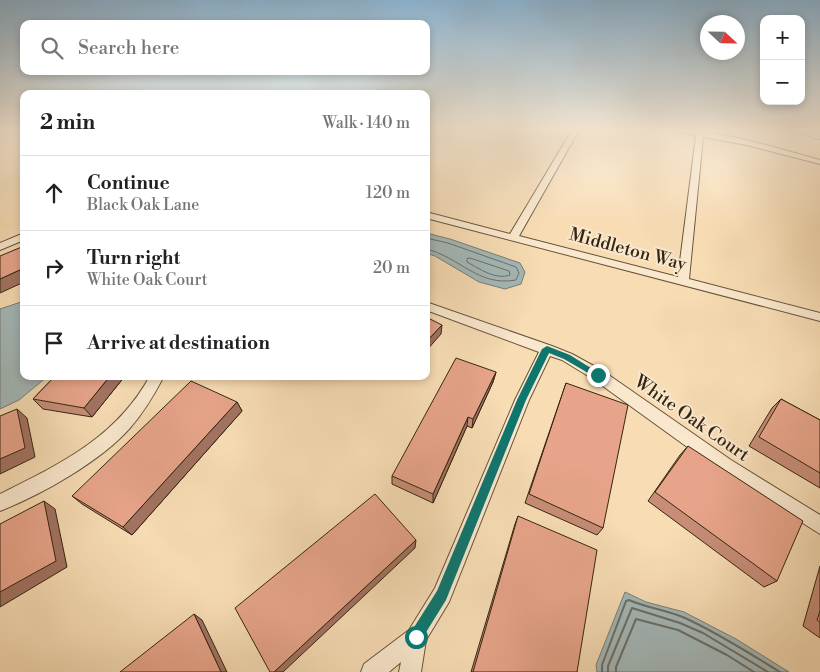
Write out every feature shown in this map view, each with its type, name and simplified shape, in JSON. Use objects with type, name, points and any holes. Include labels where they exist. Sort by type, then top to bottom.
[{"type":"street","points":[[513,237],[558,161]]},
{"type":"street","points":[[683,281],[697,161]]},
{"type":"street","name":"Middleton Way","points":[[430,216],[820,316]]},
{"type":"street","points":[[0,247],[20,238]]},
{"type":"street","name":"White Oak Court","points":[[430,307],[567,357],[598,375],[725,465],[820,525]]},
{"type":"street","points":[[372,672],[416,637],[442,595],[522,400],[547,349]]},
{"type":"street","points":[[0,503],[58,473],[103,444],[136,410],[155,380]]},
{"type":"street","points":[[410,672],[416,637]]},
{"type":"water","points":[[430,234],[520,263],[525,272],[521,284],[505,289],[479,282],[430,254]]},
{"type":"water","points":[[20,302],[20,380],[43,380],[19,400],[0,409],[0,309]]},
{"type":"water","points":[[625,592],[646,602],[684,612],[736,639],[789,672],[597,672],[596,665]]},
{"type":"building","points":[[20,248],[20,270],[0,279],[0,256]]},
{"type":"building","points":[[430,319],[442,325],[430,338]]},
{"type":"building","points":[[456,358],[496,372],[473,419],[468,417],[433,494],[392,476]]},
{"type":"building","points":[[51,380],[107,380],[84,408],[33,399]]},
{"type":"building","points":[[191,381],[237,402],[123,527],[72,496]]},
{"type":"building","points":[[566,383],[628,405],[603,528],[529,494]]},
{"type":"building","points":[[781,399],[820,420],[820,473],[759,437]]},
{"type":"building","points":[[17,409],[25,448],[0,459],[0,416]]},
{"type":"building","points":[[688,446],[803,521],[777,581],[655,492]]},
{"type":"building","points":[[375,494],[416,540],[274,672],[270,672],[235,608]]},
{"type":"building","points":[[44,501],[56,561],[0,592],[0,524]]},
{"type":"building","points":[[518,516],[597,550],[577,672],[473,672]]},
{"type":"building","points":[[820,611],[820,622],[817,620]]},
{"type":"building","points":[[194,614],[221,672],[120,672]]},
{"type":"route","points":[[416,637],[442,595],[522,400],[547,349],[567,357],[598,375]]}]
